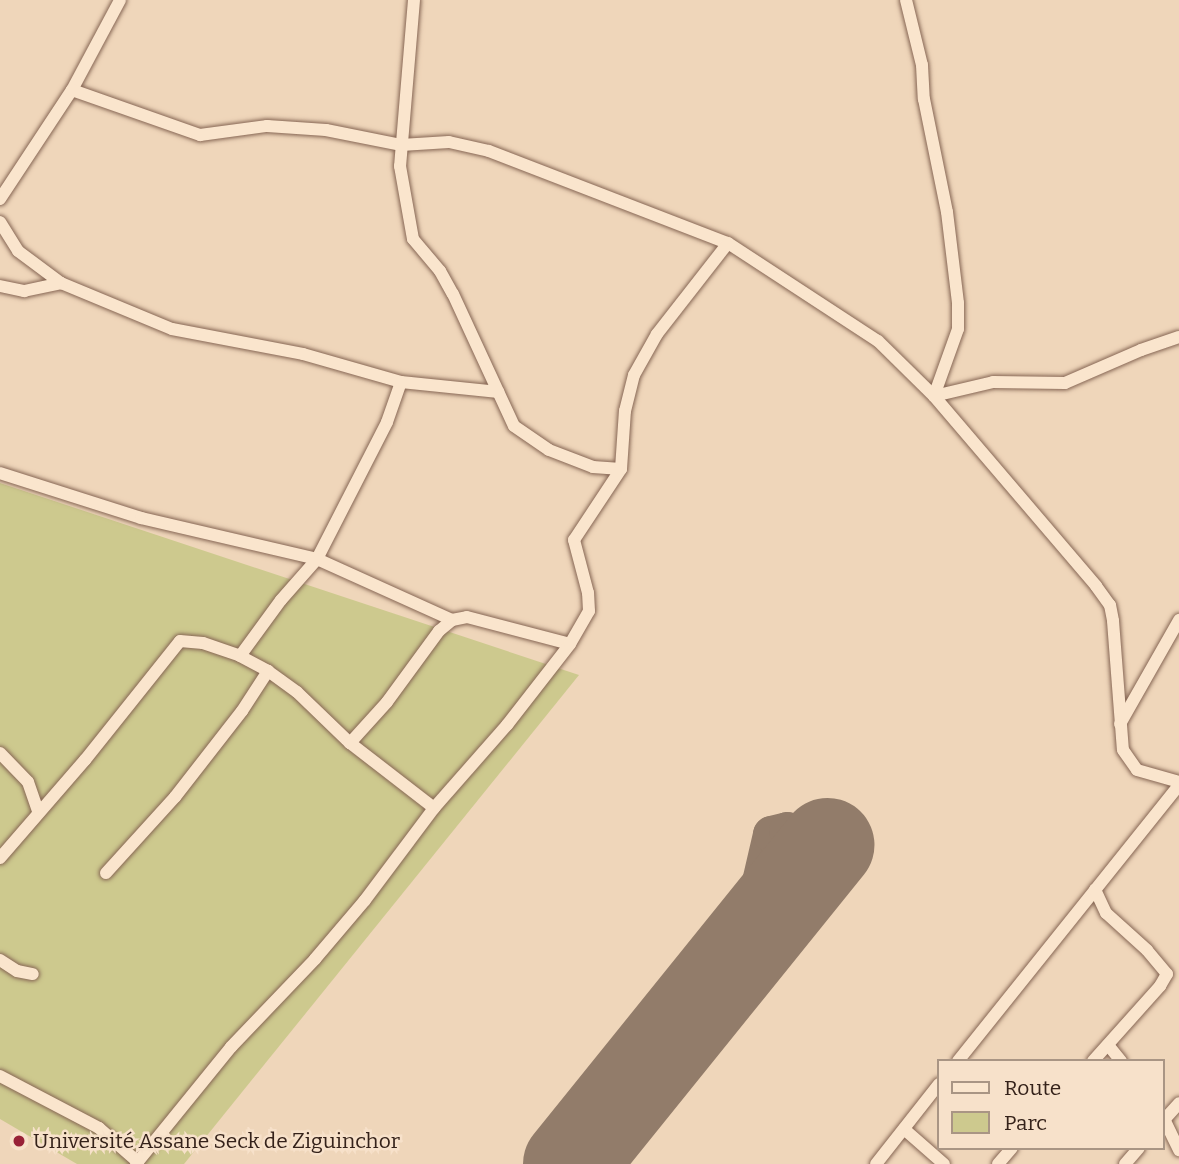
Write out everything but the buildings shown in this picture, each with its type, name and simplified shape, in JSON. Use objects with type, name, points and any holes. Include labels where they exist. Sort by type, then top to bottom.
[{"type":"street","points":[[0,199],[72,90],[120,0]]},
{"type":"street","points":[[414,0],[401,145],[402,185],[414,239],[440,271],[453,294],[514,426],[549,450],[593,467],[621,469]]},
{"type":"street","points":[[906,0],[922,65],[924,99],[947,212],[958,303],[958,329],[934,396]]},
{"type":"street","points":[[72,90],[200,135],[267,126],[326,130],[401,145],[449,142],[489,151],[728,243],[878,341],[934,396],[1110,605],[1123,750],[1137,770],[1179,783],[960,1059]]},
{"type":"street","points":[[0,222],[18,251],[61,284],[172,329],[303,354],[401,383],[498,392]]},
{"type":"street","points":[[0,1076],[99,1128],[137,1163],[231,1047],[316,958],[365,900],[434,808],[507,724],[570,644],[589,611],[588,593],[574,540],[621,469],[625,411],[634,375],[657,334],[728,243]]},
{"type":"street","points":[[0,286],[14,290],[35,290],[61,284]]},
{"type":"street","points":[[0,297],[14,290]]},
{"type":"street","points":[[934,396],[993,382],[1026,385],[1065,383],[1141,350],[1179,337]]},
{"type":"street","points":[[240,656],[281,600],[317,559],[387,422],[401,383]]},
{"type":"street","points":[[0,472],[141,518],[317,559],[452,620]]},
{"type":"street","points":[[350,743],[387,702],[439,631],[452,620],[467,617],[570,644]]},
{"type":"street","points":[[1120,724],[1179,620]]},
{"type":"street","points":[[0,858],[85,760],[180,641],[203,643],[240,656],[268,671],[297,692],[350,743],[434,808]]},
{"type":"street","points":[[106,873],[176,797],[243,712],[268,671]]},
{"type":"street","points":[[0,753],[28,782],[38,811]]},
{"type":"street","points":[[1095,889],[1106,913],[1167,974],[1160,986],[1095,1059]]},
{"type":"street","points":[[0,960],[17,971],[33,974]]},
{"type":"street","points":[[1108,1045],[1119,1059]]},
{"type":"street","points":[[876,1164],[937,1087]]},
{"type":"street","points":[[1165,1118],[1179,1102]]},
{"type":"street","points":[[1165,1121],[1179,1150]]},
{"type":"street","points":[[904,1129],[944,1164]]},
{"type":"street","points":[[998,1164],[1010,1150]]},
{"type":"street","points":[[1125,1164],[1137,1150]]},
{"type":"green space","points":[[0,483],[579,675],[184,1164],[77,1164],[0,1119]]},
{"type":"taxiway","points":[[730,966],[753,912],[771,834],[787,830],[807,836],[821,852],[825,864],[823,880],[814,896],[769,917]]},
{"type":"runway","points":[[570,1164],[827,845]]},
{"type":"place","name":"Université Assane Seck de Ziguinchor","points":[[19,1141]]}]
